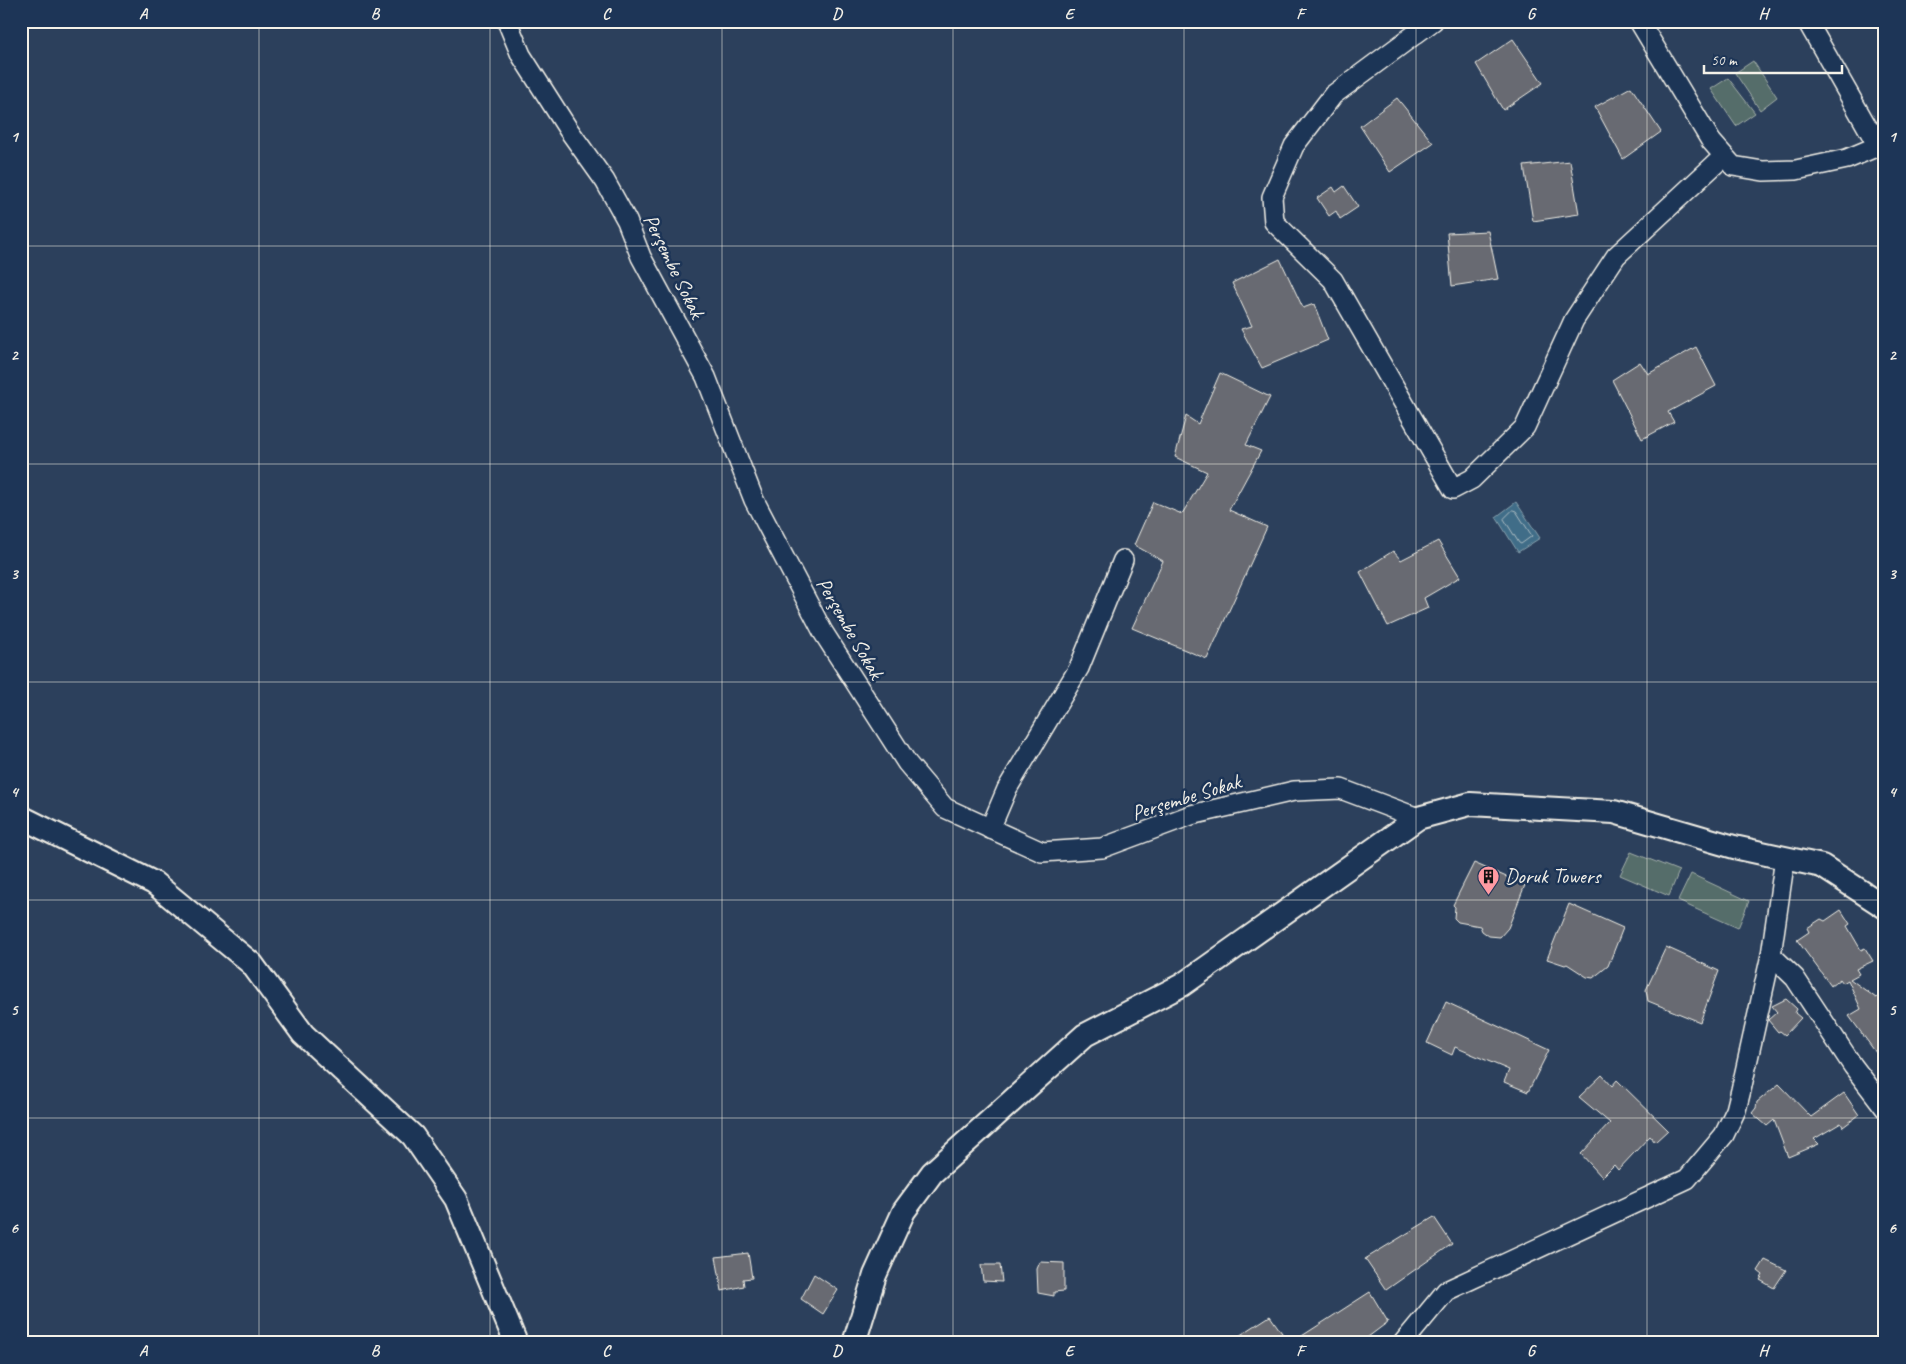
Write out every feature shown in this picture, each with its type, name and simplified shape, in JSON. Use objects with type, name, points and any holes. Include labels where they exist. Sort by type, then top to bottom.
[{"type":"street","name":"Perşembe Sokak","points":[[507,21],[521,55],[568,130],[605,181],[627,221],[641,256],[706,377],[754,500],[823,632],[907,763],[945,808],[1042,852],[1102,848],[1191,815],[1294,792],[1341,789],[1418,818]]},
{"type":"street","points":[[1433,21],[1333,95],[1294,146],[1272,198],[1274,222],[1333,280],[1453,489],[1472,479],[1525,428],[1574,320],[1616,256],[1724,156]]},
{"type":"street","points":[[1639,21],[1711,141],[1733,166],[1763,171],[1796,170],[1882,148]]},
{"type":"street","points":[[1807,21],[1882,148]]},
{"type":"street","points":[[1882,148],[1885,128]]},
{"type":"street","points":[[990,829],[1008,790],[1079,668],[1123,560]]},
{"type":"street","points":[[854,1343],[874,1275],[904,1211],[932,1173],[1085,1036],[1182,985],[1418,818],[1470,804],[1614,812],[1734,847],[1822,866],[1885,907]]},
{"type":"street","points":[[21,817],[154,883],[252,964],[303,1034],[413,1136],[456,1199],[516,1343]]},
{"type":"street","points":[[1403,1343],[1446,1291],[1687,1179],[1724,1135],[1736,1110],[1771,955],[1786,858]]},
{"type":"street","points":[[1771,955],[1796,978],[1853,1066],[1885,1108]]},
{"type":"green space","points":[[1753,61],[1777,97],[1760,110],[1735,73]]},
{"type":"green space","points":[[1728,78],[1755,113],[1736,126],[1711,89]]},
{"type":"green space","points":[[1631,852],[1679,871],[1669,896],[1620,875]]},
{"type":"green space","points":[[1691,874],[1749,901],[1738,928],[1678,901]]},
{"type":"water","points":[[1516,502],[1540,538],[1518,552],[1496,517]]},
{"type":"building","points":[[1513,39],[1543,83],[1503,110],[1476,64]]},
{"type":"building","points":[[1631,87],[1661,132],[1623,159],[1595,107]]},
{"type":"building","points":[[1397,98],[1433,143],[1390,172],[1360,126]]},
{"type":"building","points":[[1570,161],[1579,214],[1533,221],[1524,166]]},
{"type":"building","points":[[1344,186],[1358,207],[1340,219],[1336,211],[1329,216],[1317,198],[1333,187],[1336,192]]},
{"type":"building","points":[[1488,231],[1498,279],[1452,286],[1447,233]]},
{"type":"building","points":[[1280,259],[1303,308],[1314,304],[1328,340],[1262,368],[1241,329],[1252,326],[1232,283]]},
{"type":"building","points":[[1696,347],[1716,386],[1668,412],[1674,422],[1642,439],[1612,380],[1640,362],[1648,374]]},
{"type":"building","points":[[1220,373],[1270,397],[1246,445],[1261,451],[1229,510],[1267,527],[1207,659],[1132,628],[1163,561],[1134,545],[1153,502],[1182,514],[1207,472],[1175,457],[1186,416],[1198,424]]},
{"type":"building","points":[[1438,541],[1460,577],[1424,598],[1428,608],[1388,626],[1360,572],[1393,551],[1401,560]]},
{"type":"building","name":"Doruk Towers","points":[[1474,863],[1525,885],[1508,928],[1500,937],[1489,936],[1482,931],[1480,926],[1458,922],[1454,918],[1455,907],[1453,905]]},
{"type":"building","points":[[1569,904],[1623,928],[1608,966],[1593,978],[1587,977],[1567,964],[1547,959]]},
{"type":"building","points":[[1841,910],[1850,924],[1847,926],[1861,950],[1865,948],[1873,961],[1856,969],[1859,974],[1850,979],[1876,998],[1885,992],[1885,1065],[1849,1016],[1861,1009],[1848,980],[1843,983],[1840,979],[1831,986],[1797,940],[1809,932],[1807,928],[1821,919],[1825,921]]},
{"type":"building","points":[[1666,947],[1719,971],[1700,1022],[1648,1001],[1646,990]]},
{"type":"building","points":[[1786,999],[1797,1009],[1795,1013],[1801,1018],[1785,1035],[1780,1031],[1778,1032],[1768,1020],[1777,1012],[1772,1006]]},
{"type":"building","points":[[1446,1002],[1549,1050],[1528,1092],[1504,1082],[1509,1070],[1455,1047],[1452,1055],[1427,1043]]},
{"type":"building","points":[[1602,1075],[1612,1086],[1617,1080],[1668,1130],[1655,1142],[1650,1136],[1618,1170],[1614,1165],[1602,1177],[1581,1154],[1610,1123],[1579,1097]]},
{"type":"building","points":[[1779,1084],[1811,1117],[1844,1093],[1859,1115],[1843,1127],[1841,1123],[1814,1139],[1819,1144],[1788,1157],[1774,1120],[1767,1126],[1752,1113],[1756,1108],[1757,1102]]},
{"type":"building","points":[[1434,1217],[1452,1244],[1386,1290],[1365,1259]]},
{"type":"building","points":[[748,1253],[752,1278],[743,1279],[744,1286],[722,1291],[716,1257]]},
{"type":"building","points":[[1765,1260],[1786,1270],[1774,1288],[1760,1280],[1763,1275],[1758,1271]]},
{"type":"building","points":[[1040,1262],[1064,1263],[1064,1291],[1054,1292],[1054,1296],[1038,1293],[1037,1269]]},
{"type":"building","points":[[981,1265],[1000,1265],[1002,1282],[983,1281]]},
{"type":"building","points":[[814,1274],[838,1290],[823,1314],[801,1299]]},
{"type":"building","points":[[1370,1292],[1388,1322],[1360,1343],[1291,1343]]},
{"type":"building","points":[[1270,1316],[1289,1343],[1228,1343]]},
{"type":"place","name":"Doruk Towers","points":[[1489,895]]}]
